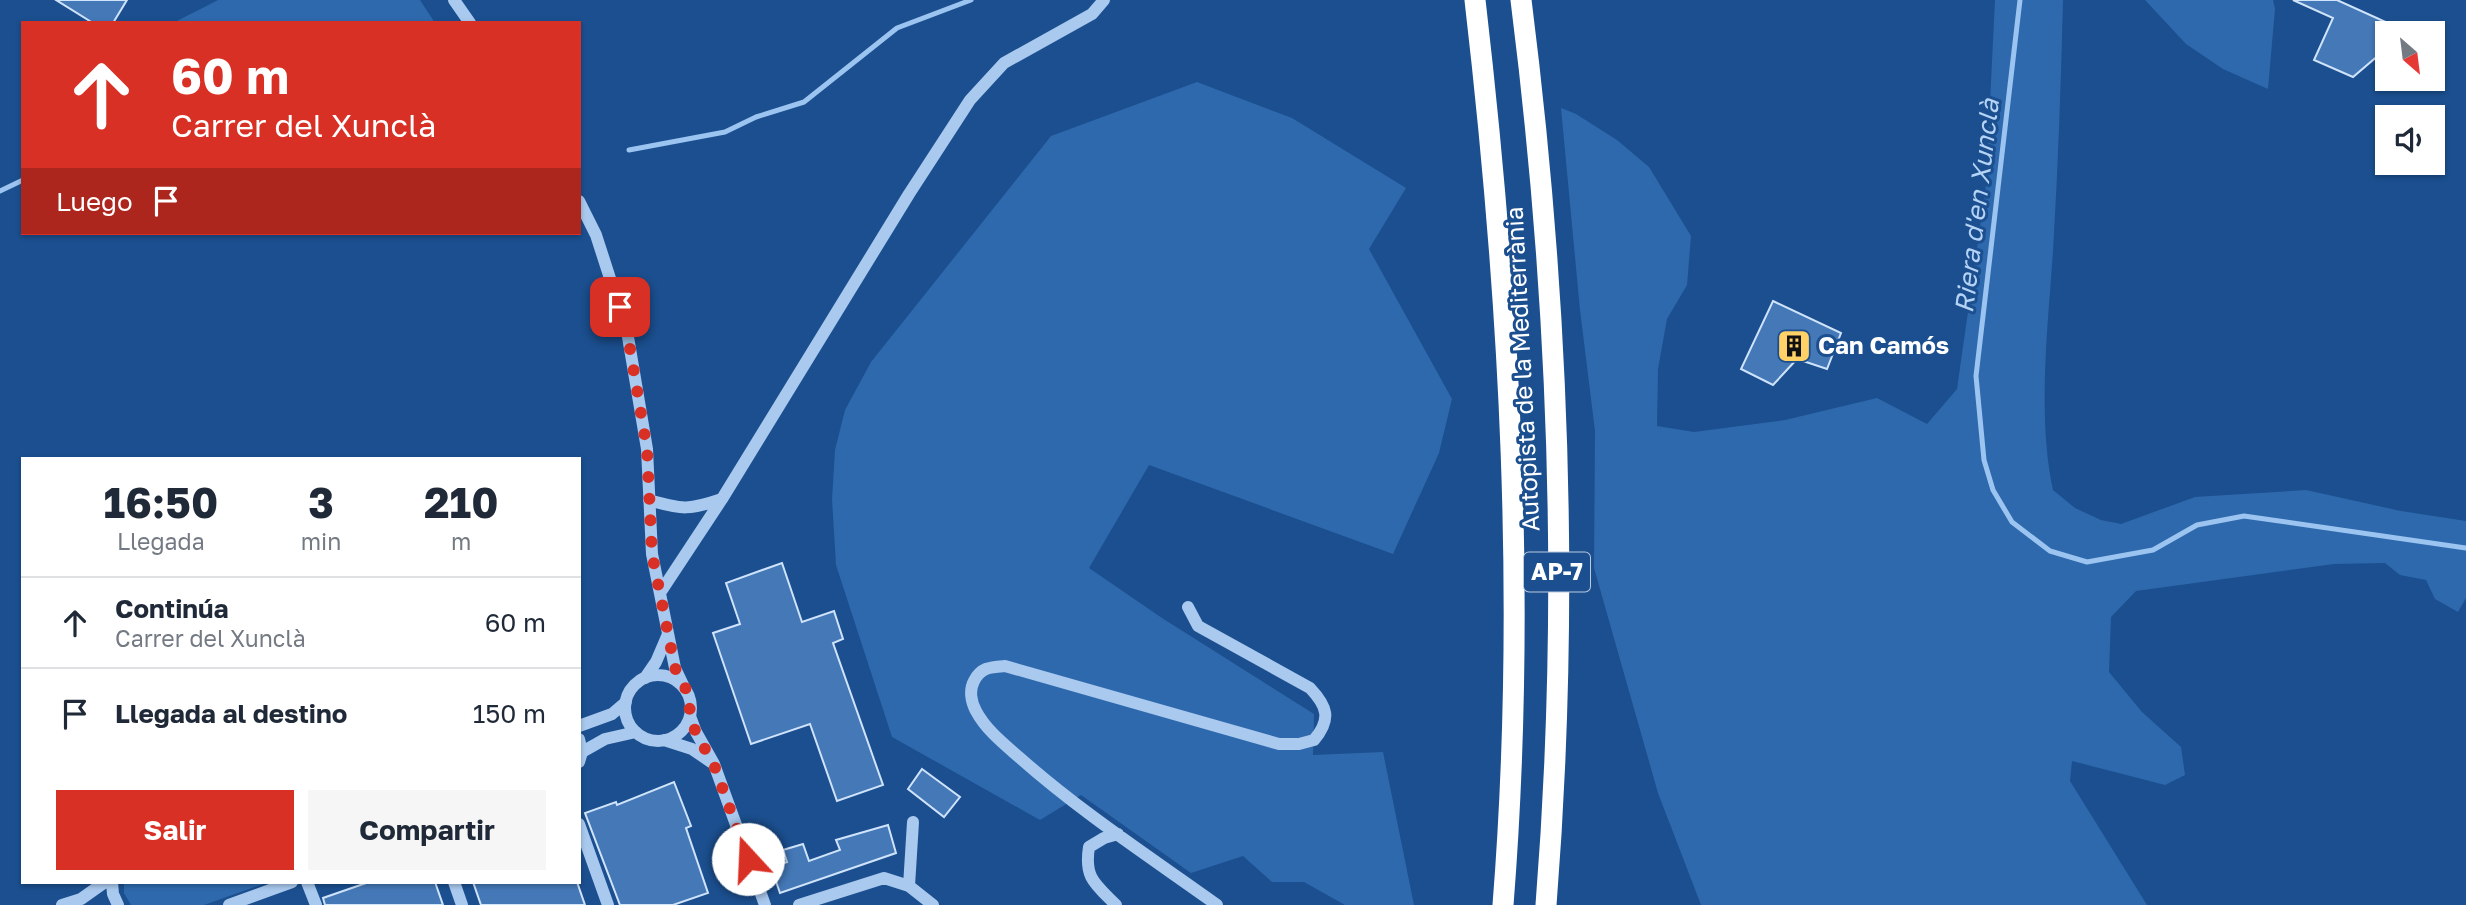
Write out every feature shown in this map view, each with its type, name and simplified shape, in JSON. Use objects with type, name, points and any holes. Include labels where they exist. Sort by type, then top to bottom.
[{"type":"highway","name":"Autopista de la Mediterrània","points":[[1475,0],[1500,246],[1515,516],[1514,649],[1503,905]]},
{"type":"highway","name":"Autopista de la Mediterrània","points":[[1521,0],[1546,239],[1558,530],[1557,741],[1546,905]]},
{"type":"street","points":[[454,0],[469,21]]},
{"type":"street","points":[[660,593],[722,499],[909,194],[970,100],[1004,63],[1092,14],[1104,0]]},
{"type":"street","points":[[581,205],[596,235],[627,331],[647,449],[652,554],[675,668],[691,706],[690,716],[696,733],[714,765],[765,905]]},
{"type":"street","points":[[649,500],[672,507],[693,509],[722,499]]},
{"type":"street","points":[[1188,607],[1198,626],[1310,688],[1320,699],[1326,722],[1314,740],[1299,744],[1279,744],[1005,666],[987,667],[977,675],[971,686],[972,701],[977,713],[989,728],[1069,799],[1217,905]]},
{"type":"street","points":[[668,633],[656,662],[645,678],[631,689],[626,702],[629,723],[636,732],[649,739],[664,740],[692,749],[714,765]]},
{"type":"street","points":[[645,678],[666,676],[684,687]]},
{"type":"street","points":[[581,725],[612,714],[626,702]]},
{"type":"street","points":[[664,740],[678,734],[690,716]]},
{"type":"street","points":[[581,751],[605,739],[636,732]]},
{"type":"street","points":[[909,887],[913,822]]},
{"type":"street","points":[[581,830],[608,905]]},
{"type":"street","points":[[1116,905],[1094,884],[1086,864],[1089,847],[1118,834]]},
{"type":"street","points":[[799,905],[884,878],[909,887],[933,905]]},
{"type":"street","points":[[62,905],[81,899],[102,884]]},
{"type":"street","points":[[112,884],[117,905]]},
{"type":"street","points":[[229,905],[287,884]]},
{"type":"street","points":[[308,884],[316,905]]},
{"type":"street","points":[[455,884],[462,905]]},
{"type":"shaded area","points":[[218,0],[420,0],[434,21],[177,21]]},
{"type":"shaded area","points":[[1995,0],[2063,0],[2056,188],[2045,371],[2048,462],[2053,490],[2075,508],[2101,520],[2121,524],[2195,497],[2306,490],[2401,511],[2466,521],[2466,598],[2458,612],[2435,599],[2426,580],[2400,575],[2385,563],[2334,564],[2136,591],[2111,617],[2109,672],[2142,712],[2181,747],[2185,775],[2165,785],[2072,761],[2070,781],[2147,905],[1701,905],[1658,793],[1594,568],[1595,431],[1580,310],[1561,108],[1576,114],[1617,140],[1649,167],[1691,236],[1687,285],[1667,319],[1658,369],[1657,426],[1694,432],[1785,420],[1877,398],[1927,424],[1957,389],[1986,185]]},
{"type":"shaded area","points":[[2145,0],[2273,0],[2275,9],[2268,89],[2223,69],[2186,44]]},
{"type":"shaded area","points":[[1197,82],[1292,118],[1406,188],[1369,249],[1452,399],[1439,453],[1393,554],[1149,465],[1089,568],[1162,618],[1314,714],[1313,755],[1383,752],[1414,905],[1345,905],[1304,882],[1272,882],[1243,856],[1191,873],[1081,795],[1040,820],[892,737],[836,565],[832,499],[835,450],[845,410],[871,362],[1051,136]]},
{"type":"shaded area","points":[[124,884],[263,884],[204,905],[131,905],[124,893]]},
{"type":"building","points":[[56,0],[127,0],[114,21],[90,21]]},
{"type":"building","points":[[2293,0],[2337,0],[2383,21],[2375,21],[2375,58],[2353,77],[2314,60],[2333,18]]},
{"type":"building","name":"Can Camós","points":[[1773,301],[1841,333],[1827,369],[1797,359],[1773,385],[1741,369]]},
{"type":"building","points":[[782,563],[802,622],[834,611],[843,639],[833,643],[883,785],[837,801],[810,724],[751,744],[713,633],[740,624],[726,583]]},
{"type":"building","points":[[922,769],[960,797],[944,817],[908,789]]},
{"type":"building","points":[[674,782],[691,826],[686,828],[708,893],[673,905],[620,905],[585,813],[616,802],[617,805]]},
{"type":"building","points":[[888,825],[896,853],[780,893],[771,867],[787,862],[783,850],[803,844],[809,861],[840,850],[836,840]]},
{"type":"building","points":[[363,884],[436,884],[443,905],[325,905],[323,898]]},
{"type":"building","points":[[474,884],[578,884],[585,905],[481,905]]},
{"type":"waterway","name":"Riera d'en Xunclà","points":[[629,150],[725,132],[756,117],[804,102],[897,28],[971,0]]},
{"type":"waterway","name":"Riera d'en Xunclà","points":[[2020,0],[1976,376],[1984,460],[1993,490],[2012,522],[2050,551],[2087,562],[2153,550],[2197,525],[2244,516],[2466,548]]},
{"type":"waterway","name":"Riera d'en Xunclà","points":[[0,191],[21,181]]},
{"type":"place","name":"Can Camós","points":[[1794,346]]},
{"type":"route","points":[[620,307],[627,331],[647,449],[652,554],[675,668],[689,695],[690,716],[696,733],[714,765],[748,859]]}]
